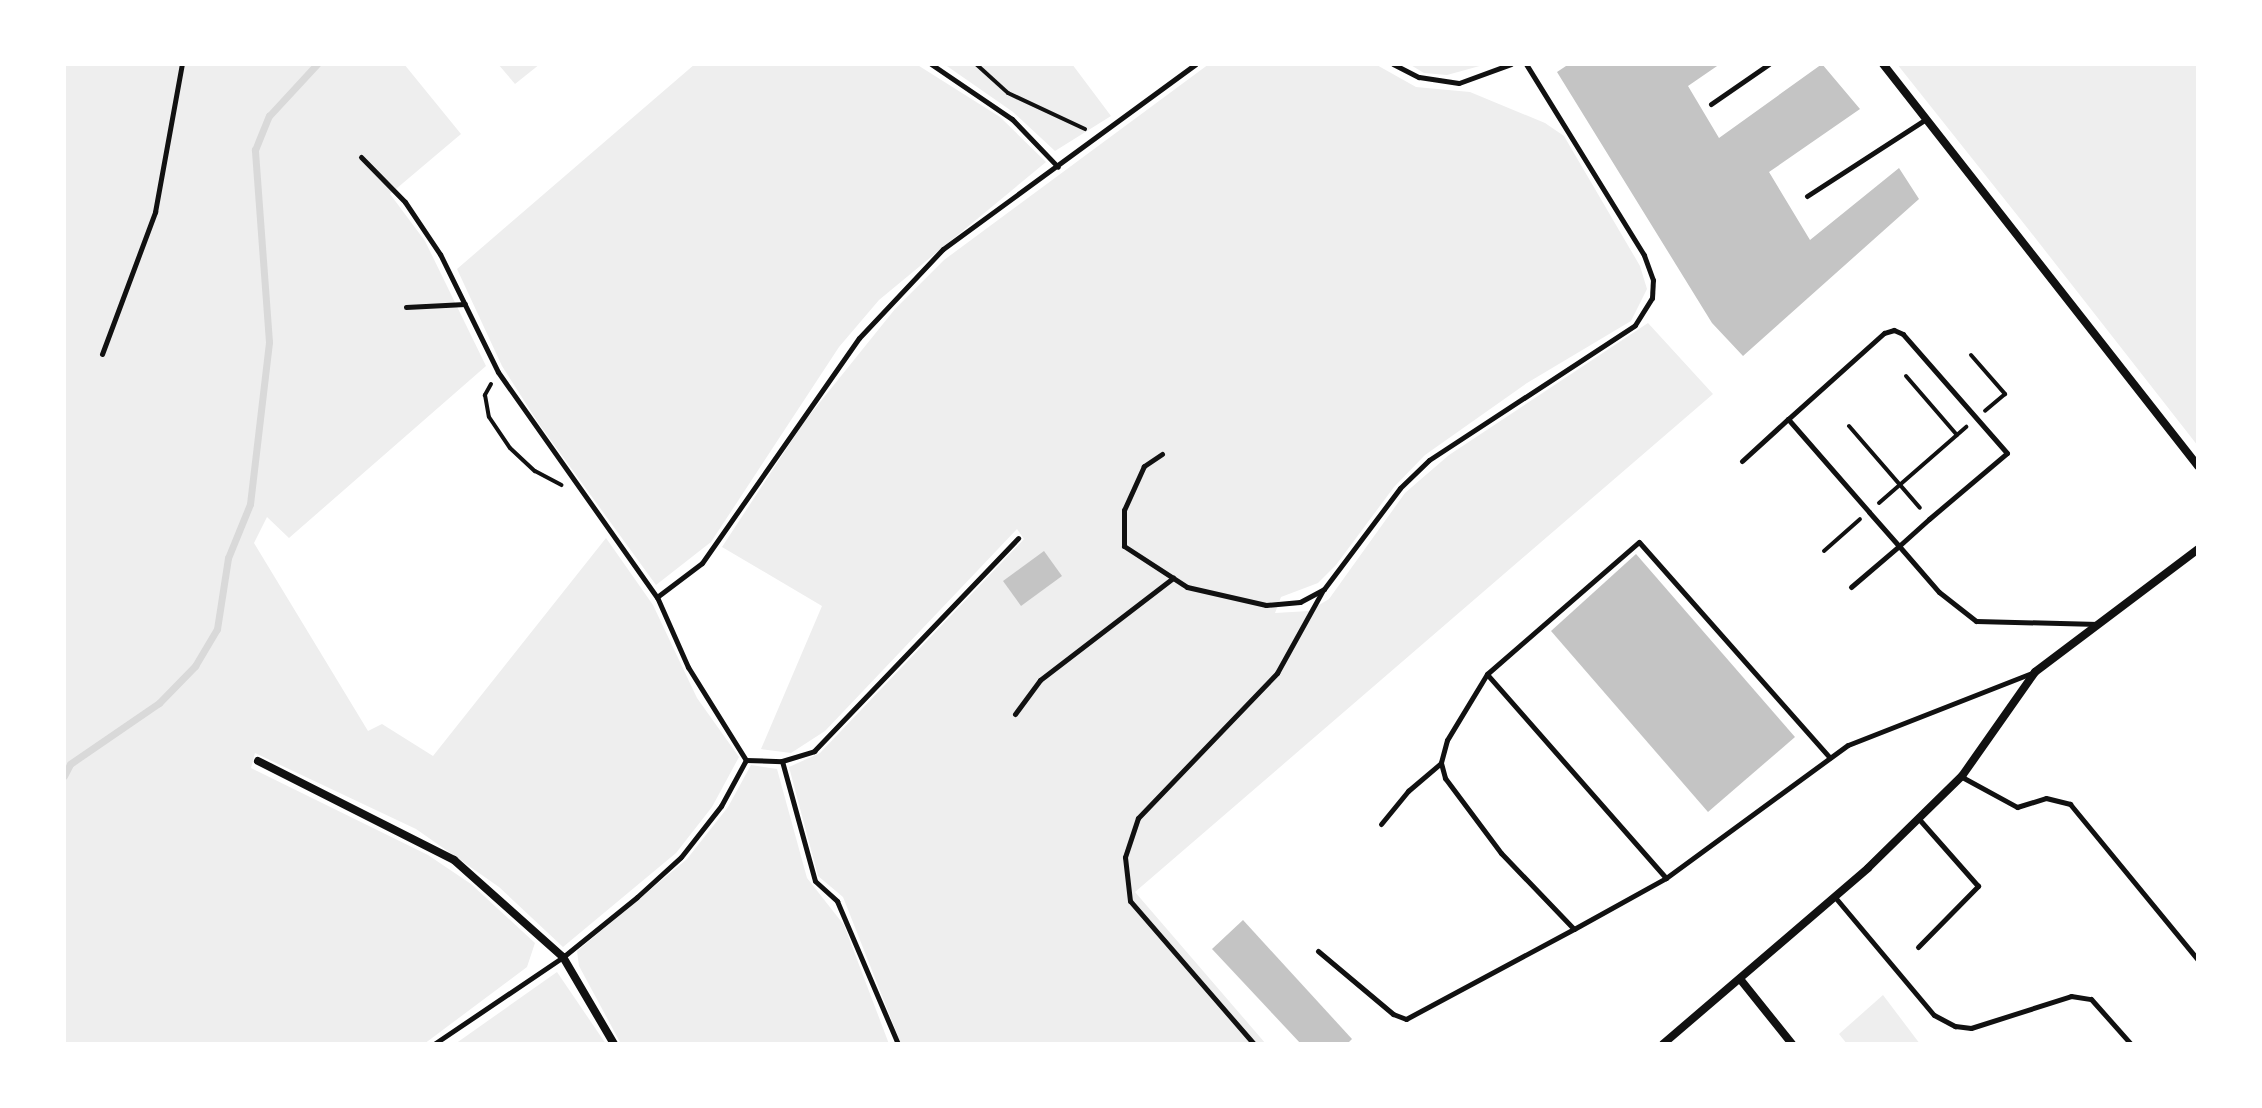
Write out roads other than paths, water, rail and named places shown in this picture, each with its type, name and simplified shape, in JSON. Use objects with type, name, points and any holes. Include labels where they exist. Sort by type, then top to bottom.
[{"type":"street","points":[[1883,64],[2198,466]]},
{"type":"street","points":[[1663,1044],[1834,896],[1962,776],[2035,672],[2198,549]]},
{"type":"street","points":[[258,761],[454,860],[563,957],[614,1044]]},
{"type":"street","points":[[1740,979],[1792,1044]]},
{"type":"lane","points":[[102,354],[155,212],[182,64]]},
{"type":"lane","points":[[931,64],[1012,119],[1058,167]]},
{"type":"lane","points":[[657,597],[702,563],[859,338],[943,249],[1196,64]]},
{"type":"lane","points":[[1393,64],[1419,77],[1459,83],[1511,64]]},
{"type":"lane","points":[[1254,1044],[1130,901],[1125,857],[1138,818],[1277,673],[1324,589],[1400,488],[1429,460],[1635,325],[1652,298],[1653,280],[1644,255],[1526,64]]},
{"type":"lane","points":[[1711,104],[1769,64]]},
{"type":"lane","points":[[1807,196],[1926,119]]},
{"type":"lane","points":[[361,157],[405,202],[440,254],[498,372],[657,597],[688,667],[746,760]]},
{"type":"lane","points":[[406,307],[465,304]]},
{"type":"lane","points":[[1742,461],[1884,333],[1894,330],[1903,334],[1977,418],[2007,453],[1851,587]]},
{"type":"lane","points":[[1788,419],[1939,592],[1976,621],[2099,624]]},
{"type":"lane","points":[[1162,454],[1144,466],[1124,510],[1120,532],[1124,546],[1187,587],[1266,605],[1300,602],[1324,589]]},
{"type":"lane","points":[[746,760],[782,761],[814,751],[1018,538]]},
{"type":"lane","points":[[1381,824],[1408,791],[1441,763],[1447,740],[1487,674],[1639,542],[1830,758]]},
{"type":"lane","points":[[1015,714],[1040,680],[1173,578]]},
{"type":"lane","points":[[1318,951],[1393,1014],[1406,1019],[1666,878],[1848,745],[2035,672]]},
{"type":"lane","points":[[1487,674],[1666,878]]},
{"type":"lane","points":[[434,1044],[563,957],[681,857],[721,806],[746,760]]},
{"type":"lane","points":[[782,761],[815,881],[837,901],[898,1044]]},
{"type":"lane","points":[[1441,763],[1468,813],[1574,929]]},
{"type":"lane","points":[[1962,776],[2017,807],[2046,798],[2070,804],[2198,960]]},
{"type":"lane","points":[[1918,818],[1978,886],[1918,947]]},
{"type":"lane","points":[[1834,896],[1934,1015],[1955,1026],[1971,1028],[2071,996],[2091,999],[2131,1044]]},
{"type":"waterway","points":[[64,776],[70,764],[159,703],[195,666],[217,629],[228,558],[250,504],[269,342],[255,150],[269,116],[317,64]]}]
